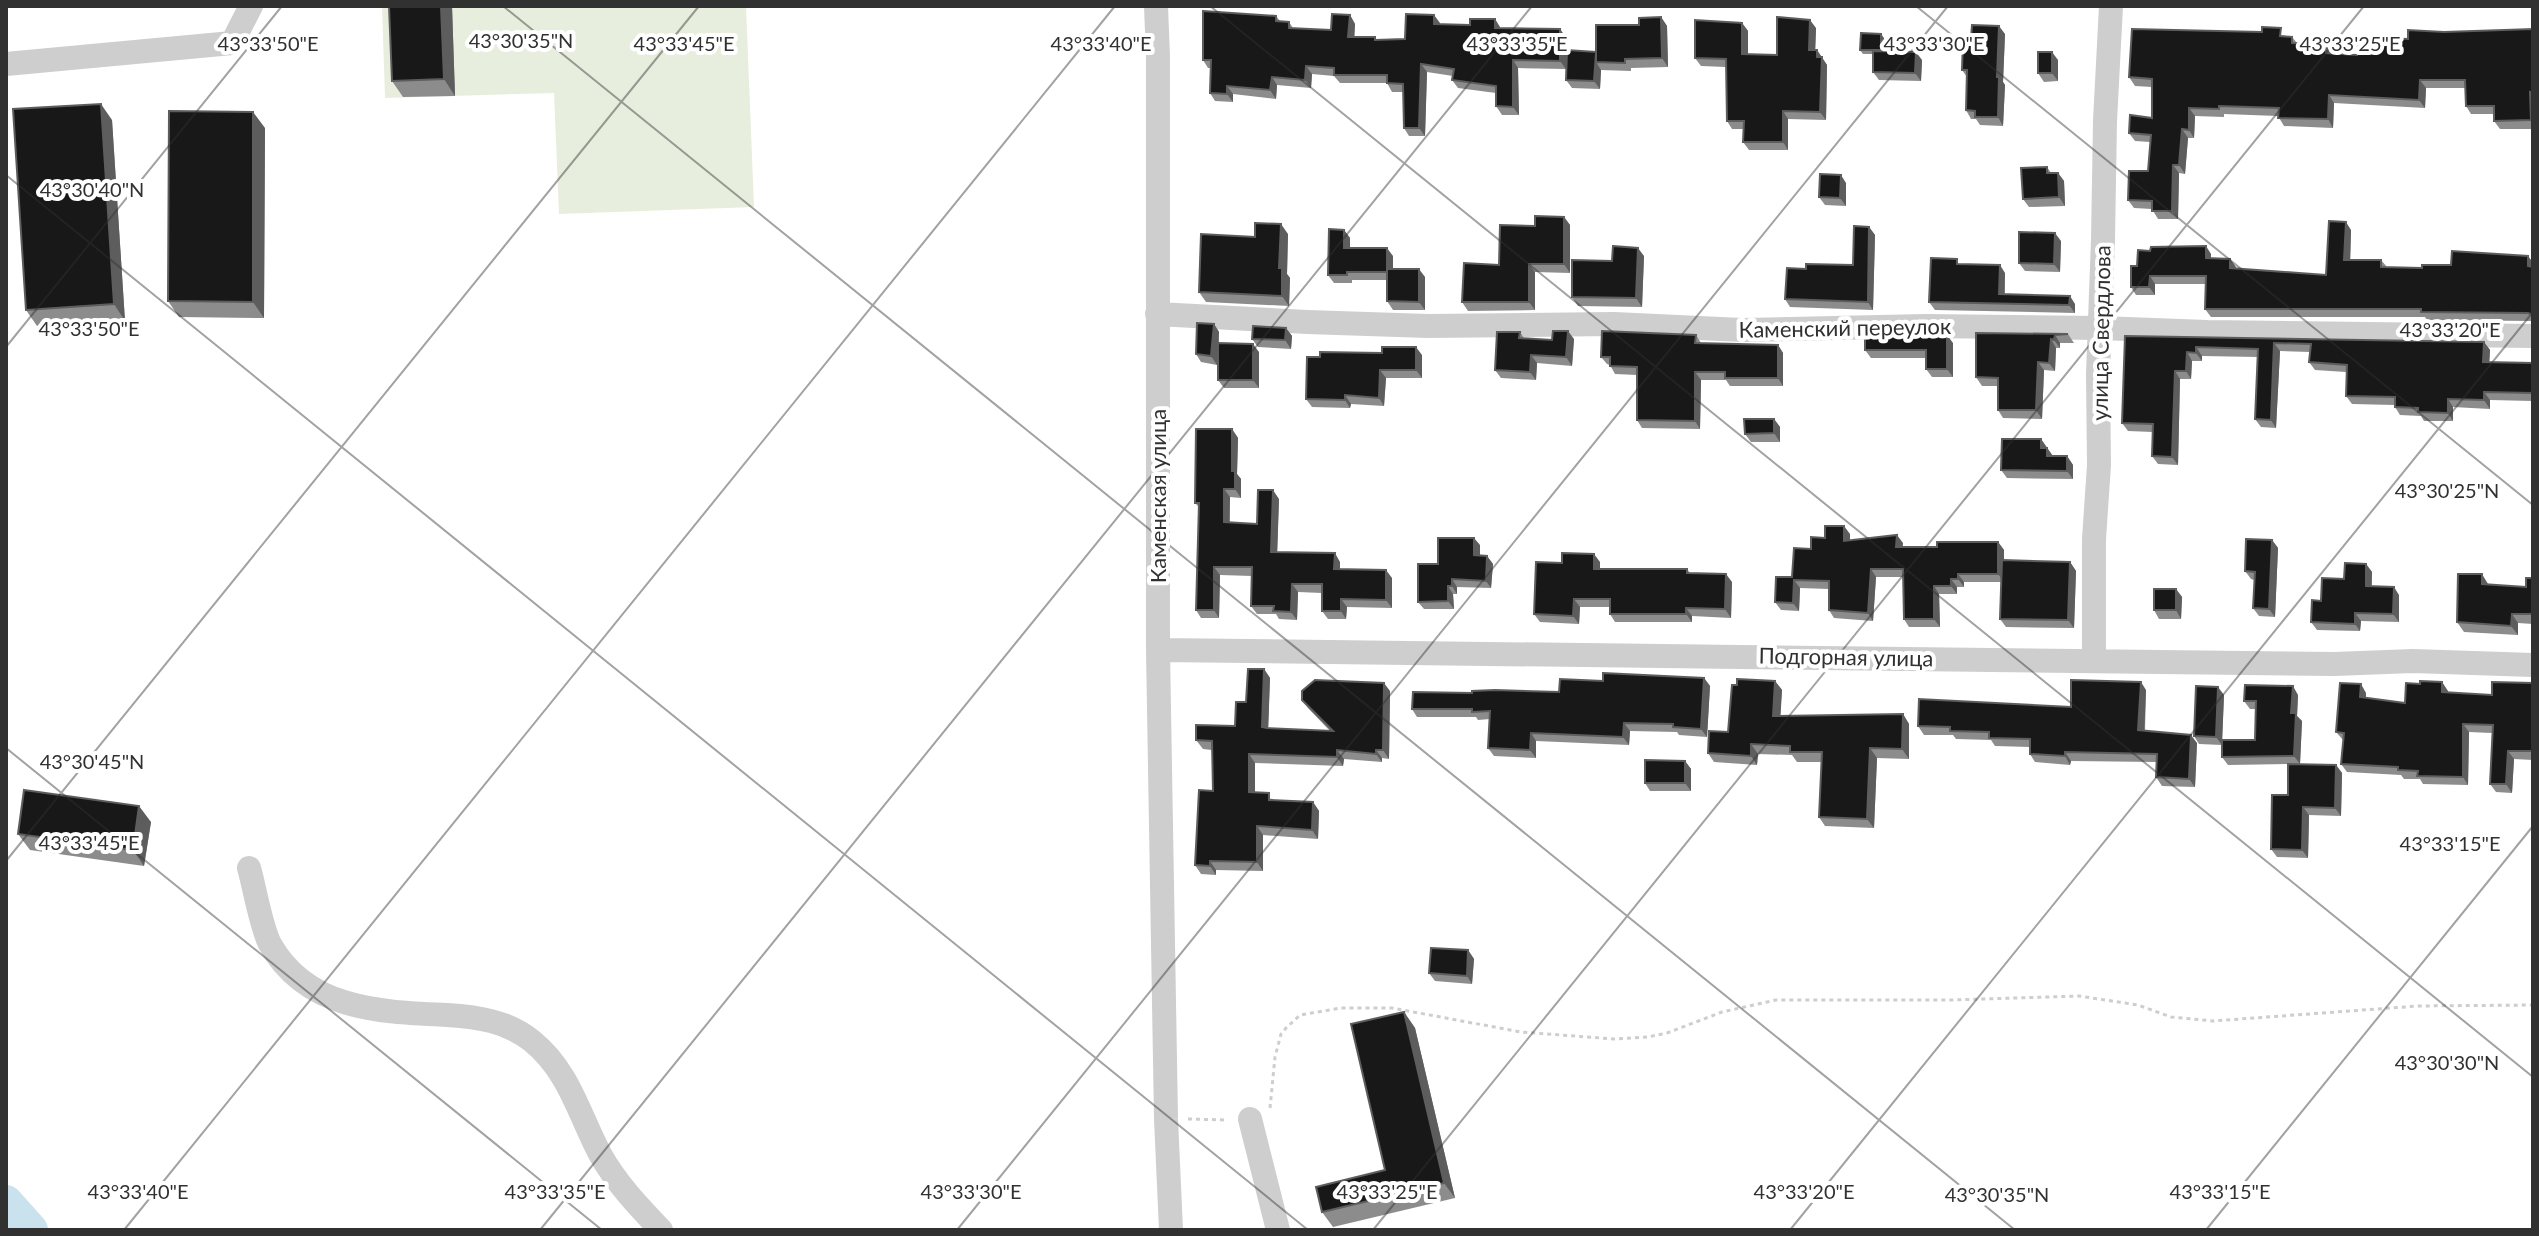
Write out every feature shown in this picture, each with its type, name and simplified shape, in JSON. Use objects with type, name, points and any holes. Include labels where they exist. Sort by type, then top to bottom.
[{"type":"street","points":[[6,64],[232,43],[251,6]]},
{"type":"street","name":"Каменская улица","points":[[1156,6],[1158,650],[1166,1119],[1171,1230]]},
{"type":"street","name":"улица Свердлова","points":[[2094,660],[2098,374],[2111,6]]},
{"type":"street","name":"Каменский переулок","points":[[1157,314],[1428,326],[1614,324],[1742,330],[1925,326],[2533,336]]},
{"type":"street","name":"Подгорная улица","points":[[1158,650],[2334,664],[2413,661],[2533,665]]},
{"type":"street","points":[[249,868],[269,943],[290,972],[318,993],[350,1006],[486,1019],[511,1028],[546,1053],[572,1090],[601,1156],[633,1201],[661,1230]]},
{"type":"street","points":[[1250,1119],[1278,1230]]},
{"type":"path","points":[[1166,1119],[1265,1117],[1270,1110],[1275,1057],[1281,1034],[1300,1015],[1341,1008],[1392,1008],[1521,1032],[1614,1039],[1667,1033],[1741,1006],[1776,1000],[1886,1001],[2079,996],[2138,1005],[2171,1017],[2213,1021],[2418,1006],[2533,1005]]},
{"type":"green space","points":[[382,6],[746,6],[754,207],[559,214],[554,93],[385,98]]},
{"type":"building","points":[[389,6],[441,6],[444,79],[392,81]]},
{"type":"building","points":[[1203,11],[1276,16],[1276,21],[1289,22],[1289,28],[1331,30],[1332,14],[1350,15],[1348,37],[1375,37],[1375,40],[1405,39],[1406,14],[1434,15],[1434,24],[1470,25],[1470,19],[1495,19],[1495,28],[1560,29],[1560,61],[1513,60],[1513,107],[1496,106],[1496,86],[1452,80],[1454,69],[1421,64],[1419,128],[1404,128],[1403,84],[1387,83],[1387,75],[1334,75],[1334,68],[1306,66],[1305,80],[1272,77],[1270,90],[1227,86],[1227,94],[1210,93],[1211,60],[1203,60]]},
{"type":"building","points":[[1661,17],[1662,58],[1625,59],[1625,63],[1596,62],[1596,53],[1594,81],[1566,80],[1567,50],[1596,52],[1596,25],[1639,25],[1639,18]]},
{"type":"building","points":[[1777,17],[1810,20],[1809,50],[1817,50],[1817,57],[1822,57],[1820,112],[1783,111],[1783,142],[1743,142],[1744,121],[1727,121],[1726,59],[1695,58],[1695,20],[1742,23],[1742,54],[1777,55]]},
{"type":"building","points":[[1972,25],[1999,26],[1998,117],[1975,117],[1975,111],[1966,110],[1967,70],[1962,70],[1963,38],[1971,38]]},
{"type":"building","points":[[2262,27],[2281,28],[2280,36],[2292,37],[2292,43],[2326,44],[2326,53],[2357,55],[2357,45],[2369,45],[2369,37],[2408,39],[2408,30],[2533,29],[2531,120],[2494,121],[2494,106],[2466,106],[2465,80],[2420,80],[2419,100],[2329,95],[2328,119],[2278,118],[2279,108],[2189,108],[2189,130],[2182,129],[2179,165],[2173,165],[2172,211],[2152,211],[2152,201],[2128,200],[2129,171],[2148,171],[2151,135],[2129,133],[2130,115],[2152,118],[2152,79],[2129,77],[2132,29],[2262,32]]},
{"type":"building","points":[[1861,33],[1881,34],[1881,50],[1860,50]]},
{"type":"building","points":[[1873,51],[1916,52],[1915,73],[1873,72]]},
{"type":"building","points":[[2038,52],[2052,52],[2052,73],[2038,73]]},
{"type":"building","points":[[101,104],[114,304],[26,310],[13,109]]},
{"type":"building","points":[[169,111],[253,112],[253,302],[168,301]]},
{"type":"building","points":[[2047,167],[2047,173],[2058,173],[2059,197],[2023,199],[2021,168]]},
{"type":"building","points":[[1820,174],[1841,175],[1840,198],[1819,197]]},
{"type":"building","points":[[1535,216],[1564,217],[1564,264],[1529,264],[1529,302],[1462,302],[1464,263],[1499,265],[1500,225],[1535,226]]},
{"type":"building","points":[[2329,221],[2346,222],[2344,260],[2381,260],[2381,267],[2451,265],[2452,251],[2528,256],[2528,266],[2533,267],[2533,315],[2421,312],[2421,309],[2205,309],[2206,276],[2150,276],[2149,287],[2131,287],[2131,266],[2137,266],[2138,250],[2150,251],[2151,247],[2206,246],[2206,258],[2230,259],[2230,268],[2326,275]]},
{"type":"building","points":[[1255,223],[1281,224],[1279,268],[1282,268],[1282,296],[1199,292],[1201,234],[1255,237]]},
{"type":"building","points":[[1854,226],[1869,227],[1868,302],[1785,299],[1787,268],[1806,269],[1806,264],[1853,265]]},
{"type":"building","points":[[1329,229],[1344,230],[1344,248],[1387,248],[1387,272],[1328,275]]},
{"type":"building","points":[[2019,232],[2055,233],[2054,264],[2019,263]]},
{"type":"building","points":[[1613,246],[1638,248],[1636,298],[1572,297],[1572,260],[1612,261]]},
{"type":"building","points":[[1931,258],[1957,259],[1957,264],[2000,265],[1999,294],[2070,296],[2069,305],[1929,302]]},
{"type":"building","points":[[1387,269],[1419,269],[1419,302],[1387,301]]},
{"type":"building","points":[[1197,323],[1214,324],[1211,356],[1196,354]]},
{"type":"building","points":[[1253,326],[1286,328],[1285,340],[1252,339]]},
{"type":"building","points":[[1553,331],[1568,331],[1566,357],[1531,355],[1530,372],[1495,370],[1497,332],[1520,332],[1519,338],[1552,340]]},
{"type":"building","points":[[1602,331],[1696,335],[1695,343],[1778,345],[1778,378],[1725,378],[1725,372],[1695,372],[1695,421],[1637,420],[1637,367],[1610,366],[1610,357],[1601,357]]},
{"type":"building","points":[[1976,333],[2068,334],[2055,335],[2054,340],[2051,339],[2049,363],[2038,362],[2036,410],[1998,410],[1998,378],[1976,377]]},
{"type":"building","points":[[1865,334],[1947,335],[1947,369],[1926,369],[1926,350],[1865,350]]},
{"type":"building","points":[[2125,336],[2484,342],[2483,362],[2533,363],[2533,393],[2484,392],[2484,400],[2448,399],[2448,413],[2418,412],[2418,408],[2395,407],[2395,397],[2346,396],[2347,365],[2309,362],[2311,344],[2274,343],[2271,420],[2255,419],[2258,349],[2196,347],[2196,353],[2187,352],[2186,371],[2175,371],[2172,457],[2152,456],[2153,424],[2122,423]]},
{"type":"building","points":[[1218,343],[1253,344],[1253,380],[1218,380]]},
{"type":"building","points":[[1382,347],[1416,347],[1416,370],[1380,370],[1379,398],[1345,395],[1345,400],[1306,399],[1307,357],[1320,357],[1320,352],[1382,353]]},
{"type":"building","points":[[1744,419],[1774,419],[1774,433],[1745,434]]},
{"type":"building","points":[[1196,429],[1232,429],[1235,489],[1224,489],[1224,522],[1257,524],[1258,490],[1273,490],[1271,552],[1335,553],[1334,569],[1386,570],[1386,600],[1341,599],[1341,611],[1322,611],[1322,584],[1292,584],[1291,612],[1273,611],[1274,606],[1251,606],[1252,567],[1214,567],[1214,610],[1196,610],[1199,503],[1195,503]]},
{"type":"building","points":[[2002,439],[2041,439],[2041,448],[2047,448],[2047,456],[2067,456],[2067,471],[2001,470]]},
{"type":"building","points":[[1825,526],[1844,526],[1844,541],[1897,535],[1896,547],[1937,547],[1937,542],[1998,542],[1998,574],[1958,574],[1958,579],[1951,579],[1951,586],[1934,586],[1934,619],[1904,619],[1903,569],[1871,569],[1868,613],[1829,610],[1829,581],[1794,580],[1793,603],[1775,602],[1776,577],[1792,577],[1794,548],[1811,549],[1811,537],[1825,538]]},
{"type":"building","points":[[1438,538],[1474,538],[1474,555],[1487,556],[1486,581],[1452,579],[1452,586],[1448,586],[1448,601],[1418,602],[1418,564],[1438,564]]},
{"type":"building","points":[[2246,539],[2272,540],[2269,609],[2253,608],[2255,572],[2245,571]]},
{"type":"building","points":[[1562,553],[1594,554],[1594,569],[1687,569],[1687,573],[1726,574],[1725,609],[1686,608],[1686,614],[1610,614],[1610,599],[1574,599],[1573,616],[1534,614],[1536,562],[1562,563]]},
{"type":"building","points":[[2002,560],[2070,562],[2068,620],[2000,619]]},
{"type":"building","points":[[2345,563],[2366,564],[2366,586],[2394,587],[2393,614],[2355,613],[2355,624],[2311,622],[2312,600],[2321,601],[2322,578],[2344,579]]},
{"type":"building","points":[[2458,574],[2482,574],[2482,584],[2526,587],[2526,578],[2533,578],[2533,614],[2512,614],[2511,626],[2457,622]]},
{"type":"building","points":[[2154,589],[2176,589],[2176,610],[2154,610]]},
{"type":"building","points":[[1248,669],[1264,669],[1262,727],[1267,728],[1333,731],[1302,700],[1302,691],[1315,680],[1384,683],[1383,750],[1376,750],[1376,754],[1337,750],[1337,757],[1249,754],[1249,792],[1269,793],[1269,800],[1313,802],[1312,830],[1257,826],[1257,862],[1210,861],[1210,866],[1195,865],[1199,790],[1213,791],[1212,741],[1196,740],[1196,725],[1235,726],[1236,702],[1246,702]]},
{"type":"building","points":[[1603,673],[1704,678],[1701,729],[1673,727],[1673,724],[1624,723],[1623,737],[1531,733],[1530,750],[1488,748],[1490,711],[1412,709],[1413,692],[1559,692],[1560,679],[1603,681]]},
{"type":"building","points":[[1737,679],[1775,681],[1773,716],[1903,714],[1902,749],[1870,748],[1867,819],[1819,817],[1822,752],[1790,752],[1790,746],[1751,744],[1751,756],[1708,753],[1709,731],[1728,732],[1732,685],[1737,685]]},
{"type":"building","points":[[2071,680],[2141,682],[2138,730],[2191,735],[2189,779],[2156,777],[2157,754],[2030,754],[2030,739],[1989,738],[1989,732],[1918,726],[1919,699],[2071,707]]},
{"type":"building","points":[[2420,681],[2442,682],[2442,692],[2492,695],[2492,682],[2533,683],[2533,751],[2508,751],[2506,784],[2490,784],[2493,725],[2463,724],[2463,777],[2417,776],[2418,771],[2398,770],[2398,767],[2341,764],[2344,733],[2336,732],[2340,683],[2361,684],[2360,697],[2405,703],[2406,683],[2420,684]]},
{"type":"building","points":[[2245,685],[2293,686],[2291,713],[2296,713],[2294,756],[2222,757],[2222,740],[2255,740],[2256,701],[2244,701]]},
{"type":"building","points":[[2196,686],[2218,687],[2216,737],[2194,736]]},
{"type":"building","points":[[1645,760],[1685,761],[1685,783],[1645,783]]},
{"type":"building","points":[[2288,764],[2336,765],[2335,808],[2303,807],[2302,850],[2271,849],[2272,795],[2288,795]]},
{"type":"building","points":[[24,790],[139,806],[133,850],[18,834]]},
{"type":"building","points":[[1431,948],[1468,950],[1467,976],[1429,973]]},
{"type":"building","points":[[1404,1012],[1444,1183],[1322,1212],[1316,1187],[1385,1170],[1351,1024]]},
{"type":"waterway","points":[[6,1202],[31,1230]]}]
